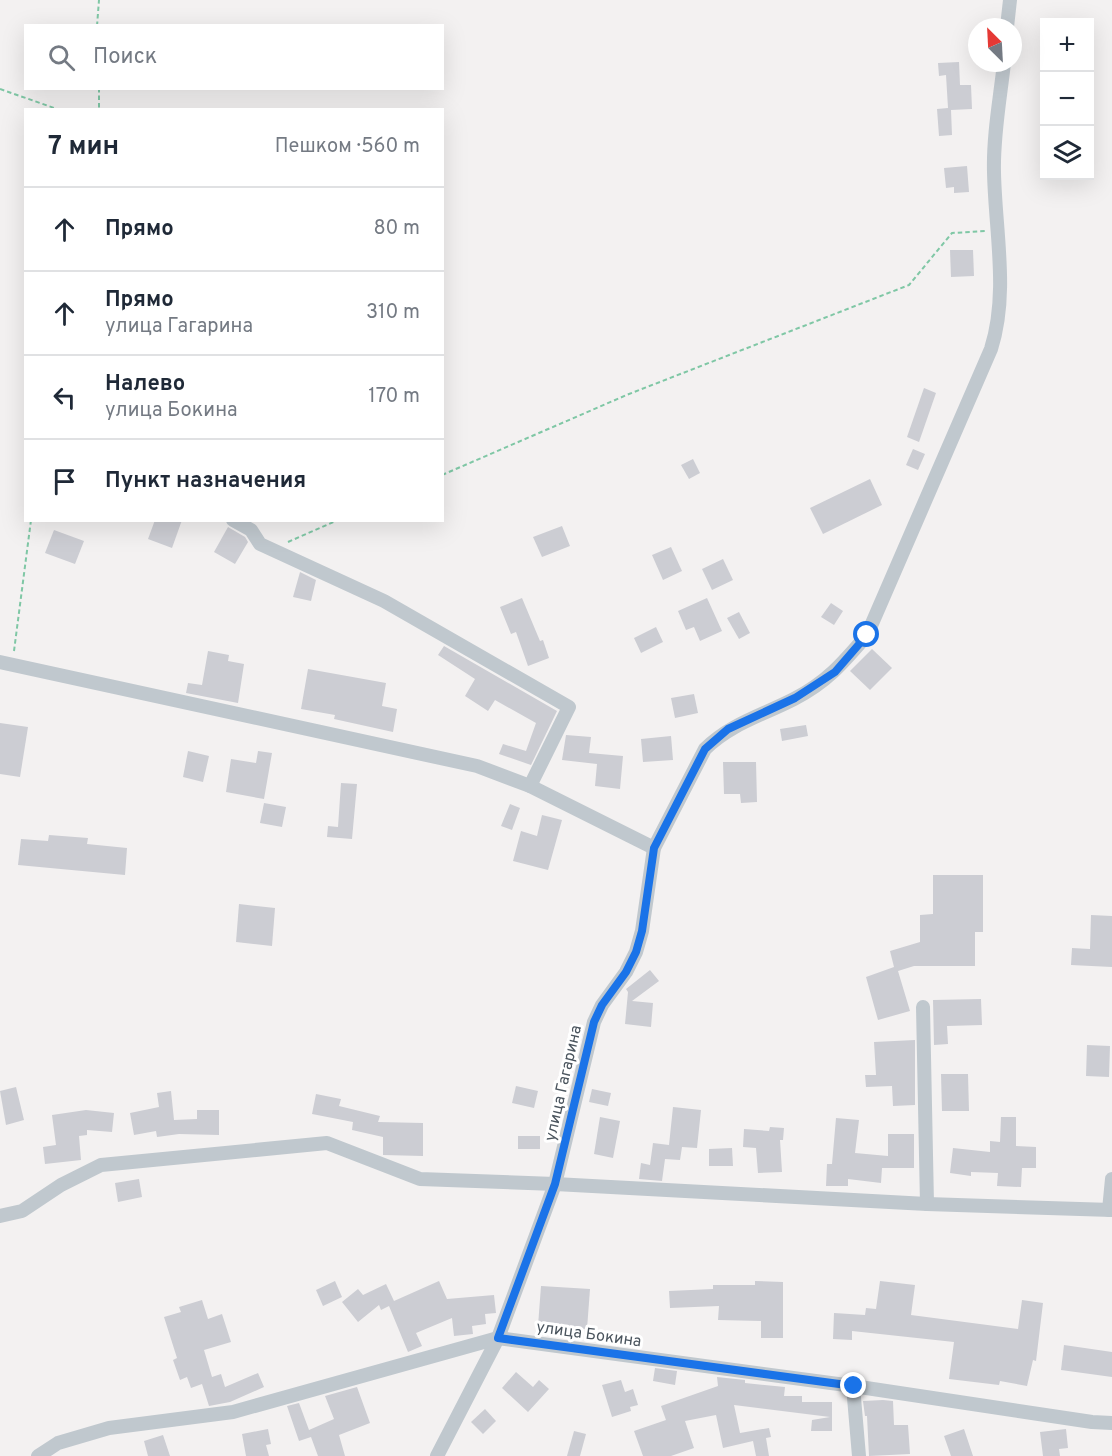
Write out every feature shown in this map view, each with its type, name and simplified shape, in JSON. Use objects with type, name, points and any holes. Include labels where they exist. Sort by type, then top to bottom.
[{"type":"street","points":[[1008,18],[1010,0]]},
{"type":"street","name":"улица Гагарина","points":[[437,1456],[498,1338],[555,1184],[594,1022],[602,1005],[626,972],[636,952],[642,931],[654,848],[705,749],[728,729],[795,698],[835,672],[867,635],[994,340],[997,332],[1000,295],[994,150],[1003,72]]},
{"type":"street","points":[[237,522],[251,530],[260,544],[384,601],[569,707],[530,786]]},
{"type":"street","points":[[6,664],[477,766],[530,786],[654,848]]},
{"type":"street","points":[[923,1007],[927,1204]]},
{"type":"street","points":[[0,1216],[22,1211],[60,1185],[101,1165],[327,1143],[420,1179],[927,1204],[1111,1210],[1112,1179]]},
{"type":"street","name":"улица Бокина","points":[[38,1456],[58,1443],[109,1428],[233,1412],[498,1338],[1112,1423]]},
{"type":"street","points":[[854,1386],[859,1456]]},
{"type":"path","points":[[97,24],[99,0]]},
{"type":"path","points":[[0,89],[54,108]]},
{"type":"path","points":[[99,90],[99,108]]},
{"type":"path","points":[[444,474],[629,394],[909,285],[952,233],[997,231]]},
{"type":"path","points":[[6,664],[31,522]]},
{"type":"path","points":[[271,550],[334,522]]},
{"type":"building","points":[[959,62],[960,85],[971,85],[972,109],[951,110],[952,135],[939,136],[937,109],[948,108],[946,75],[939,76],[938,63]]},
{"type":"building","points":[[967,166],[969,192],[954,193],[954,187],[946,188],[944,168]]},
{"type":"building","points":[[950,250],[973,250],[974,276],[951,277]]},
{"type":"building","points":[[924,388],[936,393],[919,442],[907,437]]},
{"type":"building","points":[[913,449],[925,454],[918,470],[906,465]]},
{"type":"building","points":[[693,459],[700,473],[689,479],[681,465]]},
{"type":"building","points":[[870,479],[882,505],[823,534],[810,508]]},
{"type":"building","points":[[154,522],[181,522],[172,548],[148,539]]},
{"type":"building","points":[[562,526],[570,546],[542,557],[533,537]]},
{"type":"building","points":[[228,527],[245,537],[248,542],[235,564],[214,552]]},
{"type":"building","points":[[54,530],[84,541],[75,564],[45,553]]},
{"type":"building","points":[[671,547],[682,571],[663,580],[652,555]]},
{"type":"building","points":[[723,559],[733,580],[712,590],[702,569]]},
{"type":"building","points":[[300,572],[316,580],[311,601],[293,597]]},
{"type":"building","points":[[522,598],[540,641],[543,640],[549,658],[528,666],[516,632],[511,634],[500,607]]},
{"type":"building","points":[[707,598],[722,631],[700,641],[694,627],[686,630],[678,611]]},
{"type":"building","points":[[831,603],[843,611],[834,625],[821,617]]},
{"type":"building","points":[[739,612],[750,633],[739,639],[727,618]]},
{"type":"building","points":[[656,627],[663,642],[641,653],[634,638]]},
{"type":"building","points":[[444,646],[557,711],[531,765],[499,754],[503,744],[526,751],[536,723],[495,700],[488,711],[465,696],[475,679],[438,655]]},
{"type":"building","points":[[872,649],[892,668],[870,690],[850,671]]},
{"type":"building","points":[[208,651],[229,655],[228,661],[244,664],[238,703],[186,693],[188,683],[202,685]]},
{"type":"building","points":[[308,669],[386,683],[382,706],[397,709],[393,732],[334,719],[335,715],[301,709]]},
{"type":"building","points":[[694,694],[698,713],[675,718],[671,698]]},
{"type":"building","points":[[0,723],[28,727],[20,777],[0,774]]},
{"type":"building","points":[[806,725],[808,736],[782,741],[780,729]]},
{"type":"building","points":[[566,735],[591,737],[589,753],[623,756],[620,789],[595,786],[597,764],[562,760]]},
{"type":"building","points":[[671,736],[673,760],[643,762],[641,739]]},
{"type":"building","points":[[188,751],[209,756],[203,782],[183,777]]},
{"type":"building","points":[[258,751],[272,753],[264,799],[226,792],[231,759],[256,763]]},
{"type":"building","points":[[723,762],[756,762],[757,802],[741,803],[740,794],[724,794]]},
{"type":"building","points":[[341,783],[357,784],[352,839],[327,837],[328,826],[338,827]]},
{"type":"building","points":[[264,803],[286,807],[282,827],[260,823]]},
{"type":"building","points":[[510,804],[520,808],[512,830],[501,826]]},
{"type":"building","points":[[542,815],[562,820],[548,870],[513,861],[521,831],[537,836]]},
{"type":"building","points":[[49,835],[88,838],[87,844],[127,848],[125,875],[18,865],[21,839],[48,841]]},
{"type":"building","points":[[933,875],[983,875],[983,932],[975,932],[975,966],[914,966],[898,971],[910,1011],[878,1020],[866,977],[894,967],[890,951],[920,942],[920,915],[933,914]]},
{"type":"building","points":[[239,904],[275,908],[272,946],[236,942]]},
{"type":"building","points":[[1091,915],[1112,916],[1112,967],[1071,965],[1072,948],[1090,949]]},
{"type":"building","points":[[650,970],[659,981],[632,1001],[653,1003],[651,1027],[625,1024],[628,992],[626,989]]},
{"type":"building","points":[[981,999],[982,1025],[947,1026],[948,1044],[934,1045],[933,1000]]},
{"type":"building","points":[[915,1040],[915,1105],[893,1106],[892,1086],[866,1087],[865,1075],[876,1075],[874,1042]]},
{"type":"building","points":[[1087,1045],[1110,1046],[1109,1077],[1086,1076]]},
{"type":"building","points":[[941,1074],[968,1074],[969,1111],[942,1111]]},
{"type":"building","points":[[516,1086],[538,1091],[534,1108],[512,1103]]},
{"type":"building","points":[[16,1087],[24,1120],[6,1125],[0,1091]]},
{"type":"building","points":[[592,1089],[611,1093],[608,1106],[589,1102]]},
{"type":"building","points":[[171,1091],[174,1120],[197,1119],[197,1110],[219,1110],[219,1135],[179,1134],[157,1137],[156,1131],[134,1135],[130,1113],[159,1107],[157,1093]]},
{"type":"building","points":[[316,1094],[341,1099],[339,1106],[380,1116],[378,1122],[423,1123],[423,1156],[383,1155],[383,1137],[352,1130],[353,1122],[312,1114]]},
{"type":"building","points":[[673,1107],[701,1110],[697,1148],[682,1147],[680,1160],[665,1159],[662,1181],[639,1179],[641,1163],[650,1165],[653,1143],[669,1145]]},
{"type":"building","points":[[86,1110],[114,1113],[112,1132],[87,1130],[87,1135],[79,1136],[81,1160],[45,1164],[43,1147],[56,1145],[52,1115]]},
{"type":"building","points":[[600,1117],[620,1121],[613,1158],[594,1154]]},
{"type":"building","points":[[1001,1117],[1016,1117],[1016,1146],[1036,1147],[1036,1168],[1022,1168],[1021,1187],[997,1186],[998,1173],[971,1172],[971,1176],[950,1173],[953,1148],[990,1152],[990,1141],[1000,1142]]},
{"type":"building","points":[[836,1118],[859,1120],[855,1153],[888,1156],[888,1134],[914,1134],[914,1168],[882,1168],[881,1183],[848,1179],[848,1186],[826,1186],[827,1164],[832,1164]]},
{"type":"building","points":[[770,1127],[784,1128],[783,1140],[780,1140],[782,1172],[758,1173],[756,1148],[743,1147],[744,1129],[769,1131]]},
{"type":"building","points":[[518,1136],[540,1136],[540,1149],[518,1149]]},
{"type":"building","points":[[732,1148],[733,1166],[709,1166],[709,1149]]},
{"type":"building","points":[[139,1179],[142,1197],[118,1202],[115,1183]]},
{"type":"building","points":[[335,1281],[342,1297],[323,1306],[316,1290]]},
{"type":"building","points":[[439,1281],[447,1299],[494,1295],[496,1313],[485,1314],[486,1324],[472,1326],[473,1334],[454,1336],[452,1318],[416,1333],[422,1346],[408,1352],[389,1306],[381,1310],[379,1305],[358,1322],[342,1302],[358,1289],[363,1295],[386,1284],[394,1301]]},
{"type":"building","points":[[755,1281],[783,1282],[783,1338],[761,1338],[761,1321],[718,1320],[719,1306],[670,1308],[669,1291],[713,1289],[713,1285],[755,1285]]},
{"type":"building","points":[[880,1281],[915,1285],[911,1315],[1018,1329],[1022,1300],[1043,1303],[1036,1361],[1033,1360],[1027,1386],[1000,1381],[999,1385],[949,1379],[954,1342],[852,1331],[852,1340],[833,1339],[834,1313],[865,1315],[866,1308],[876,1309]]},
{"type":"building","points":[[541,1286],[590,1289],[587,1329],[538,1326]]},
{"type":"building","points":[[202,1300],[208,1319],[222,1314],[231,1342],[204,1350],[212,1377],[221,1374],[225,1387],[258,1373],[264,1387],[230,1402],[209,1406],[202,1384],[191,1388],[187,1377],[180,1380],[173,1360],[177,1358],[164,1317],[181,1312],[179,1307]]},
{"type":"building","points":[[1064,1345],[1112,1352],[1112,1377],[1061,1370]]},
{"type":"building","points":[[655,1368],[677,1371],[675,1385],[653,1381]]},
{"type":"building","points":[[516,1372],[533,1387],[539,1380],[549,1389],[528,1412],[502,1388]]},
{"type":"building","points":[[717,1377],[745,1380],[745,1383],[785,1387],[784,1396],[802,1396],[802,1402],[832,1402],[832,1431],[811,1431],[812,1420],[830,1417],[734,1405],[740,1433],[769,1428],[771,1437],[766,1438],[769,1456],[756,1456],[753,1441],[723,1448],[716,1415],[685,1421],[694,1448],[671,1456],[643,1456],[634,1431],[666,1420],[661,1406],[718,1386]]},
{"type":"building","points":[[621,1380],[625,1392],[633,1389],[638,1405],[630,1407],[631,1411],[612,1417],[602,1385]]},
{"type":"building","points":[[357,1387],[370,1423],[339,1435],[345,1456],[318,1456],[311,1437],[299,1441],[287,1406],[299,1403],[309,1430],[334,1419],[325,1396]]},
{"type":"building","points":[[863,1401],[893,1401],[894,1425],[908,1425],[910,1454],[869,1456],[867,1416],[865,1416]]},
{"type":"building","points":[[485,1409],[496,1421],[483,1434],[471,1422]]},
{"type":"building","points":[[268,1429],[271,1444],[266,1445],[269,1456],[246,1456],[242,1434]]},
{"type":"building","points":[[964,1429],[973,1456],[951,1456],[944,1436]]},
{"type":"building","points":[[1066,1429],[1068,1448],[1059,1449],[1060,1456],[1043,1456],[1040,1432]]},
{"type":"building","points":[[574,1431],[586,1434],[580,1456],[567,1456]]},
{"type":"building","points":[[163,1435],[170,1456],[148,1456],[144,1441]]},
{"type":"route","points":[[854,1386],[498,1338],[555,1184],[594,1022],[602,1005],[626,972],[636,952],[642,931],[654,848],[705,749],[728,729],[795,698],[835,672],[867,635]]}]
